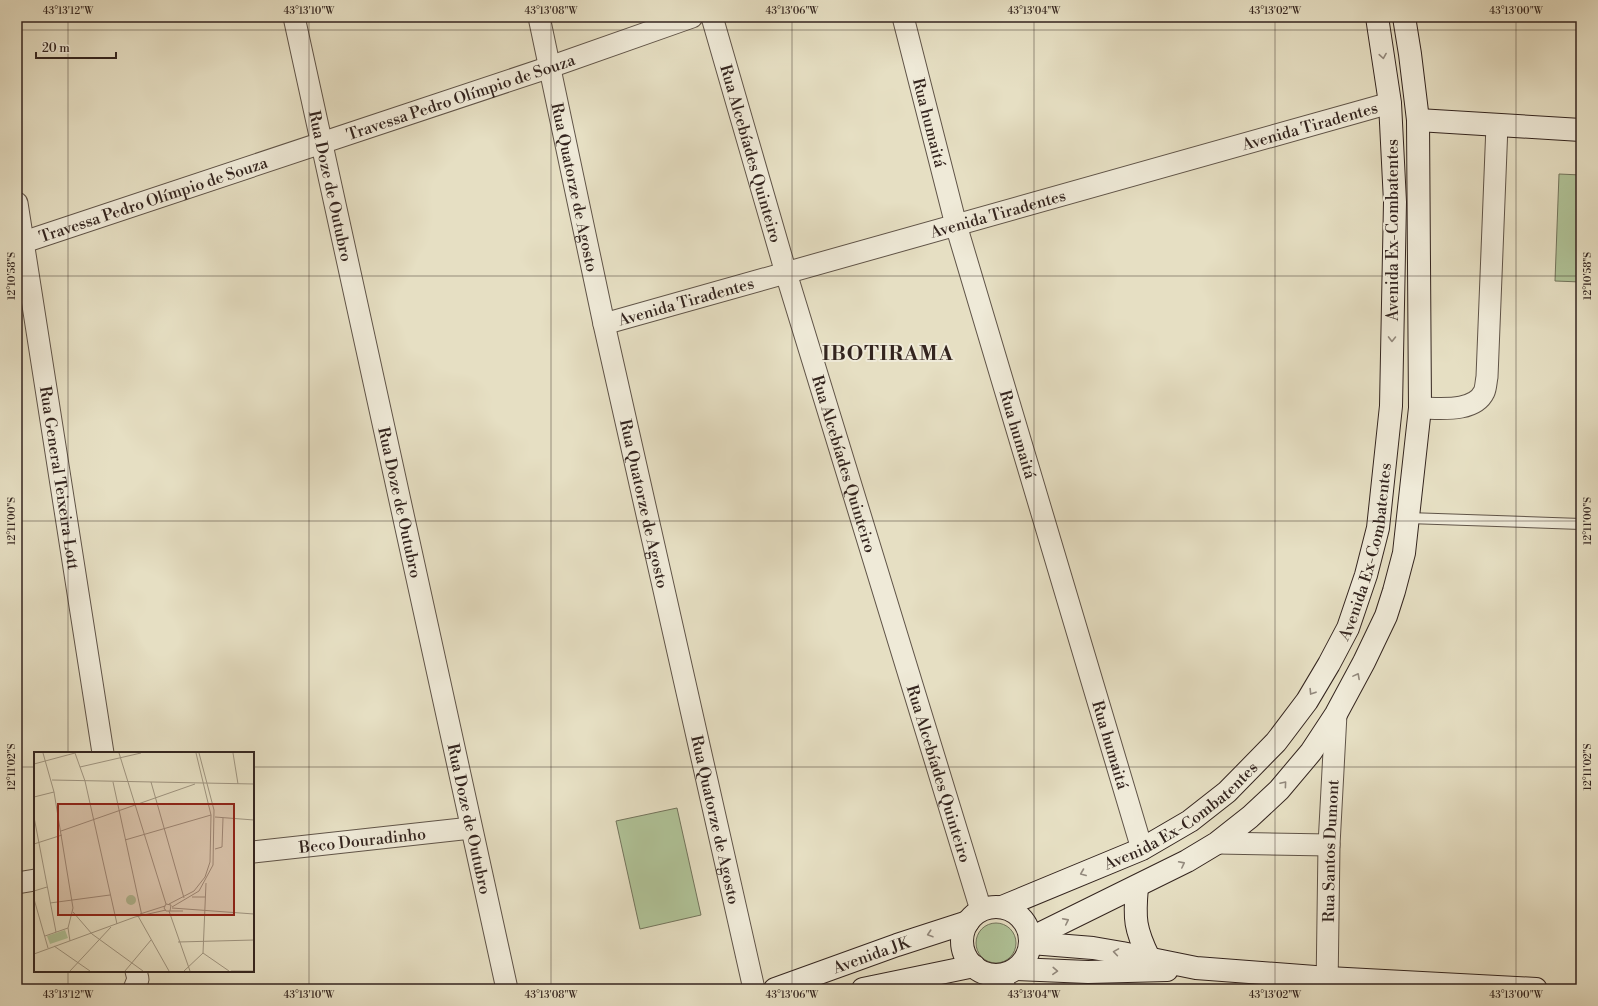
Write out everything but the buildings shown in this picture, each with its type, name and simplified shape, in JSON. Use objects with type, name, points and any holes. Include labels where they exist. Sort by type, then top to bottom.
[{"type":"main road","name":"Avenida Ex-Combatentes","points":[[1002,907],[1142,849],[1190,821],[1227,792],[1276,742],[1307,701],[1330,664],[1348,628],[1366,575],[1378,528],[1391,406],[1395,202],[1390,103],[1377,17]]},
{"type":"main road","name":"Avenida Ex-Combatentes","points":[[1031,941],[1187,861],[1217,843],[1250,817],[1279,790],[1311,752],[1336,714],[1364,662],[1386,616],[1404,553],[1420,408],[1418,120],[1404,17]]},
{"type":"main road","points":[[1418,120],[1581,130]]},
{"type":"main road","points":[[1137,887],[1134,913],[1139,938],[1149,958]]},
{"type":"main road","points":[[1008,978],[1027,958],[1031,941],[1029,929],[1019,914],[1011,909],[991,907],[974,916],[964,930],[962,945],[967,959],[981,972],[991,975],[1008,978],[1088,972],[1130,972],[1196,968]]},
{"type":"main road","name":"Avenida JK","points":[[775,989],[974,916]]},
{"type":"main road","points":[[1031,941],[1093,948],[1196,968],[1328,983],[1536,989]]},
{"type":"main road","name":"Avenida JK","points":[[863,989],[974,966]]},
{"type":"street","name":"Rua Doze de Outubro","points":[[294,17],[507,989]]},
{"type":"street","name":"Rua Quatorze de Agosto","points":[[539,17],[604,324],[754,989]]},
{"type":"street","name":"Travessa Pedro Olímpio de Souza","points":[[24,242],[322,144],[692,17]]},
{"type":"street","name":"Rua Alcebíades Quinteiro","points":[[712,17],[974,916]]},
{"type":"street","name":"Rua humaitá","points":[[903,17],[956,225],[1142,849]]},
{"type":"street","name":"Avenida Tiradentes","points":[[604,324],[1390,103]]},
{"type":"street","points":[[1420,408],[1464,406],[1478,400],[1484,392],[1487,377],[1497,125]]},
{"type":"street","name":"Rua General Teixeira Lott","points":[[17,203],[24,242],[23,284],[103,752]]},
{"type":"street","name":"Rua Santos Dumont","points":[[1328,983],[1330,845],[1336,714]]},
{"type":"street","name":"Beco Douradinho","points":[[254,852],[471,828]]},
{"type":"street","points":[[1217,843],[1330,845]]},
{"type":"street","points":[[17,883],[34,880]]},
{"type":"lane","points":[[1408,518],[1581,524]]},
{"type":"green space","points":[[1559,174],[1581,175],[1581,282],[1555,281]]},
{"type":"green space","points":[[677,808],[701,915],[640,929],[616,821]]},
{"type":"green space","points":[[996,923],[1007,926],[1013,932],[1016,943],[1013,954],[1007,960],[996,963],[985,960],[979,954],[976,943],[979,932],[985,926]]},
{"type":"district","name":"IBOTIRAMA","points":[[888,353]]}]
